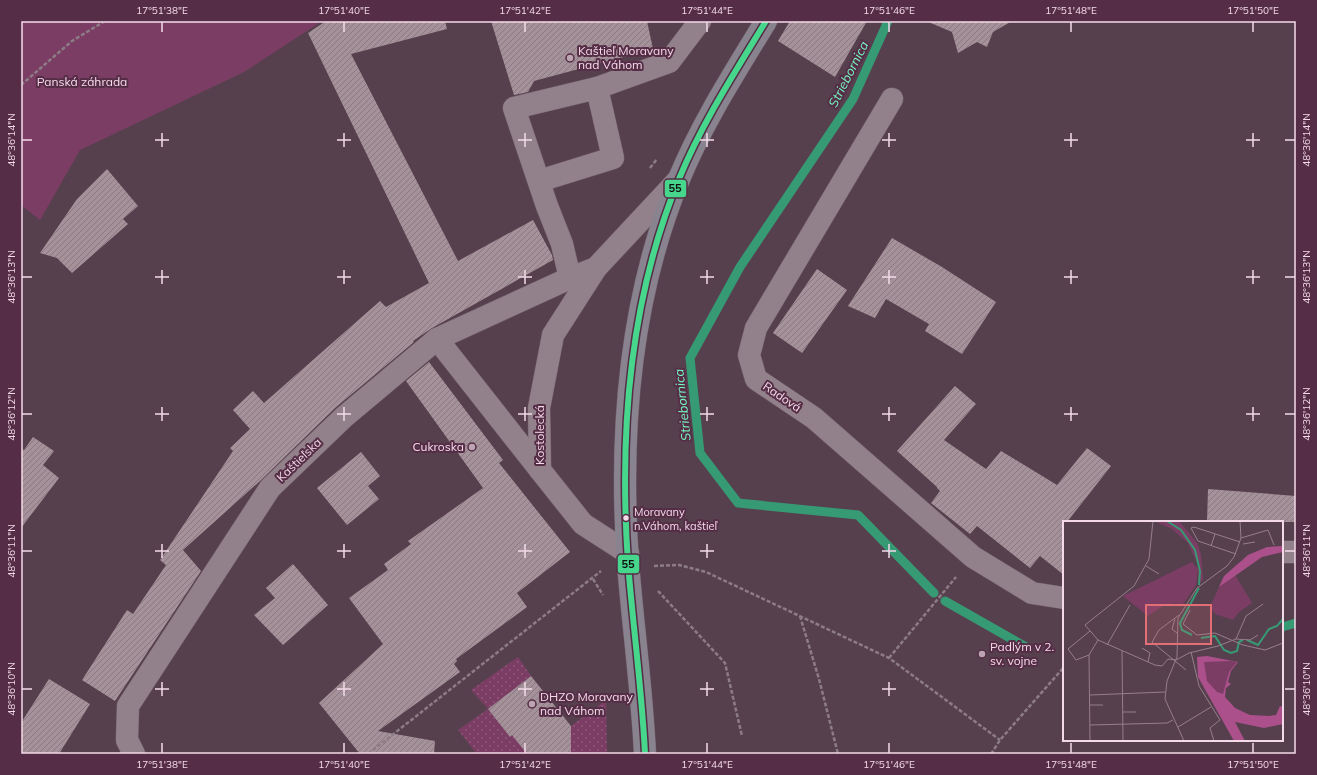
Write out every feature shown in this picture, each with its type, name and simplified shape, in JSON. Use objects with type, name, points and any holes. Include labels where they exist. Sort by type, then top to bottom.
[{"type":"main road","name":"Kostolecká","points":[[644,754],[628,559],[625,492],[626,440],[637,331],[644,292],[654,254],[679,179],[695,144],[717,103],[766,21]]},
{"type":"street","points":[[570,278],[562,244],[547,206],[514,108],[597,88],[669,62],[700,21]]},
{"type":"street","points":[[539,181],[613,158],[597,88]]},
{"type":"street","name":"Radová","points":[[892,99],[756,328],[749,355],[756,379],[814,418],[973,557],[1032,593],[1063,598]]},
{"type":"street","name":"Kostolecká","points":[[628,559],[583,524],[540,470],[539,408],[553,335],[596,268],[679,179]]},
{"type":"street","name":"Kostolecká","points":[[437,338],[570,278],[596,268]]},
{"type":"street","points":[[437,338],[540,470]]},
{"type":"street","name":"Kaštieľska","points":[[134,754],[127,740],[128,706],[270,488],[344,416],[437,338]]},
{"type":"street","points":[[1283,552],[1296,552]]},
{"type":"path","points":[[21,85],[72,41],[105,21]]},
{"type":"path","points":[[889,658],[973,557]]},
{"type":"path","points":[[368,754],[593,579],[608,565],[628,559],[650,566],[679,565],[706,572],[889,658],[1000,740]]},
{"type":"path","points":[[655,587],[725,663],[742,736]]},
{"type":"path","points":[[800,616],[819,679],[838,754]]},
{"type":"path","points":[[991,754],[1000,740],[1063,668]]},
{"type":"green space","name":"Panská záhrada","points":[[21,21],[322,21],[244,72],[80,150],[40,220],[21,205]]},
{"type":"green space","points":[[518,657],[531,676],[488,709],[471,690]]},
{"type":"green space","points":[[606,700],[607,754],[567,754],[571,751],[571,726]]},
{"type":"green space","points":[[488,709],[510,737],[517,731],[527,754],[477,754],[458,730]]},
{"type":"building","points":[[326,21],[445,21],[447,29],[351,54],[458,261],[533,220],[552,255],[553,260],[432,328],[413,341],[414,342],[335,408],[260,481],[183,550],[201,571],[115,701],[82,680],[127,610],[133,614],[166,565],[160,560],[233,451],[230,448],[250,429],[233,410],[253,391],[264,403],[380,301],[386,307],[429,283],[308,33]]},
{"type":"building","name":"Kaštieľ Moravany nad Váhom","points":[[491,21],[647,21],[653,49],[534,81],[528,92],[514,95]]},
{"type":"building","points":[[790,21],[867,21],[835,77],[778,41]]},
{"type":"building","points":[[926,21],[1012,21],[993,32],[987,47],[977,42],[958,53],[952,32]]},
{"type":"building","points":[[107,169],[138,206],[123,219],[128,224],[72,273],[57,258],[40,253],[77,199]]},
{"type":"building","points":[[892,238],[942,267],[996,302],[962,354],[925,331],[929,324],[886,299],[875,318],[848,306]]},
{"type":"building","points":[[817,269],[847,290],[802,353],[773,333]]},
{"type":"building","points":[[429,362],[503,460],[499,463],[570,552],[517,593],[527,607],[456,659],[457,661],[454,664],[460,672],[378,731],[435,741],[434,754],[360,754],[319,703],[383,644],[349,598],[388,570],[384,564],[411,544],[408,541],[483,488],[406,381]]},
{"type":"building","points":[[955,386],[976,404],[944,440],[986,469],[1001,451],[1057,485],[1087,448],[1111,466],[1068,521],[1063,521],[1063,574],[1040,556],[1030,568],[977,526],[970,534],[931,503],[940,491],[897,451]]},
{"type":"building","points":[[33,437],[54,451],[43,465],[59,478],[21,528],[21,448],[24,450]]},
{"type":"building","points":[[361,452],[380,476],[368,486],[379,499],[347,525],[317,488]]},
{"type":"building","points":[[1208,489],[1296,496],[1296,522],[1207,521]]},
{"type":"building","points":[[293,564],[328,605],[283,645],[254,615],[275,598],[266,588]]},
{"type":"building","points":[[531,676],[571,726],[571,754],[527,754],[512,735],[510,737],[488,709]]},
{"type":"building","points":[[49,679],[90,704],[59,754],[21,754],[21,723]]},
{"type":"waterway","name":"Striebornica","points":[[888,21],[853,99],[740,267],[690,358],[700,453],[738,503],[858,515],[934,593]]},
{"type":"waterway","name":"Striebornica","points":[[945,601],[1026,647]]},
{"type":"waterway","name":"Striebornica","points":[[1283,627],[1296,623]]},
{"type":"transit line","name":"55","points":[[645,754],[642,706],[628,563],[626,514],[625,466],[631,368],[649,272],[662,225],[679,179],[708,118],[766,21]]},
{"type":"place","name":"Kaštieľ Moravany nad Váhom","points":[[570,58]]},
{"type":"place","name":"Cukroska","points":[[472,447]]},
{"type":"place","name":"Moravany n.Váhom, kaštieľ","points":[[626,518]]},
{"type":"place","name":"Padlým v 2. sv. vojne","points":[[982,654]]},
{"type":"place","name":"DHZO Moravany nad Váhom","points":[[532,704]]}]
